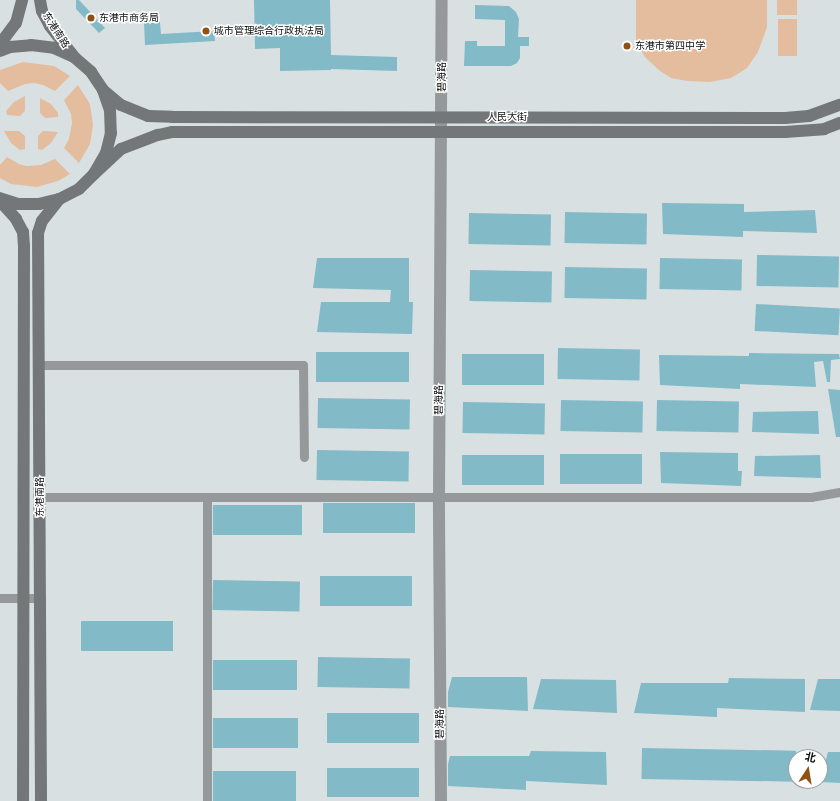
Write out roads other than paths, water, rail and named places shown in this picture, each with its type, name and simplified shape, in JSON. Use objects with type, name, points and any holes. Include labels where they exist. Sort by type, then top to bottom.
[{"type":"main road","points":[[0,44],[16,23],[22,0]]},
{"type":"main road","name":"东港南路","points":[[40,0],[42,11],[50,26],[75,58]]},
{"type":"main road","points":[[0,51],[10,47],[32,44],[54,48],[75,58],[91,72],[103,90],[110,110],[110,133],[106,153],[94,174],[79,189],[59,199],[39,204],[18,204],[0,200]]},
{"type":"main road","name":"人民大街","points":[[103,90],[121,105],[148,116],[172,117],[786,118],[809,116],[840,105]]},
{"type":"main road","name":"人民大街","points":[[94,174],[121,149],[158,135],[172,132],[785,132],[824,129],[840,123]]},
{"type":"main road","name":"东港南路","points":[[41,801],[38,233],[42,221],[59,199]]},
{"type":"main road","name":"东港南路","points":[[0,200],[24,232],[22,801]]},
{"type":"street","name":"碧海路","points":[[440,801],[438,498],[442,0]]},
{"type":"street","points":[[39,365],[303,365],[304,457]]},
{"type":"street","points":[[40,497],[811,497],[840,492]]},
{"type":"street","points":[[207,497],[207,801]]},
{"type":"street","points":[[0,598],[41,598]]},
{"type":"place","name":"东港市商务局","points":[[91,18]]},
{"type":"place","name":"城市管理综合行政执法局","points":[[206,31]]},
{"type":"place","name":"东港市第四中学","points":[[627,46]]}]
